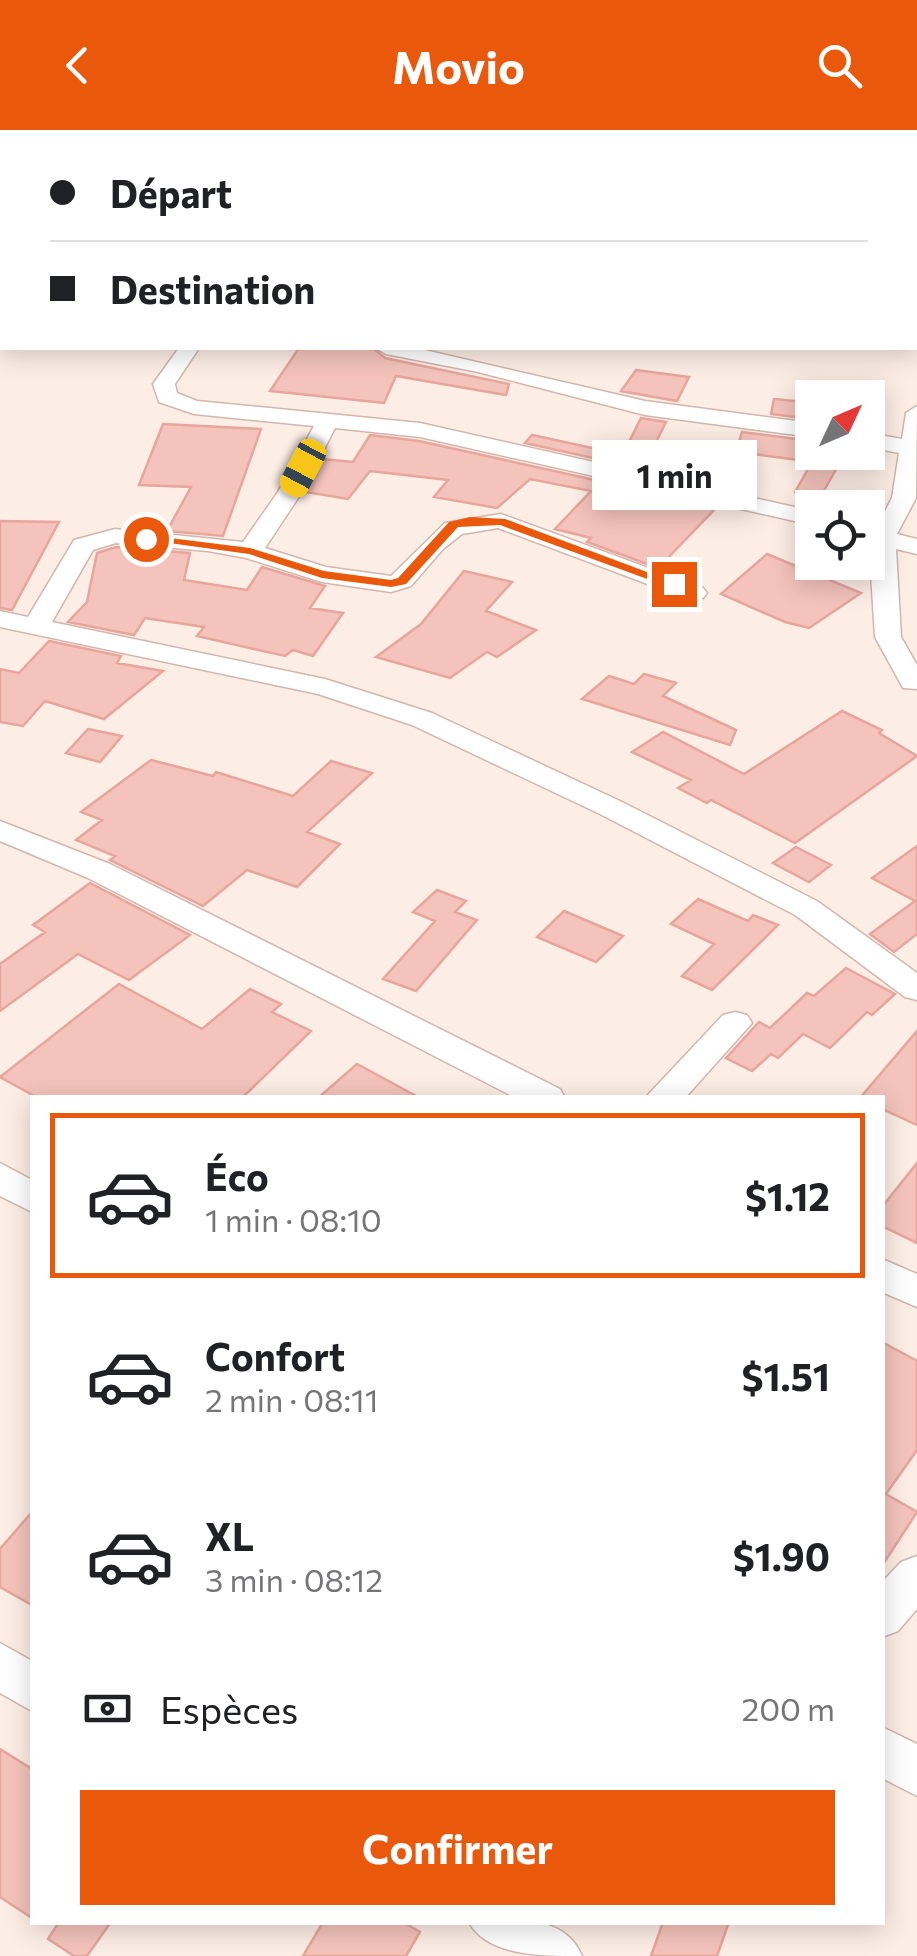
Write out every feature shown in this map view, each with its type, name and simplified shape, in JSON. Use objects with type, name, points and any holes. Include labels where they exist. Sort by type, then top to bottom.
[{"type":"street","points":[[188,350],[164,384],[167,397],[194,407],[471,440],[795,514]]},
{"type":"street","points":[[396,350],[479,366],[644,408],[795,428]]},
{"type":"street","points":[[885,522],[904,498],[917,413]]},
{"type":"street","points":[[250,551],[290,492],[328,420]]},
{"type":"street","points":[[885,443],[914,449]]},
{"type":"street","points":[[37,625],[88,542],[115,536],[250,551],[322,574],[391,584],[402,581],[454,525],[470,520],[501,522],[652,574],[694,593]]},
{"type":"street","points":[[885,538],[917,547]]},
{"type":"street","points":[[881,580],[888,638],[913,682]]},
{"type":"street","points":[[0,619],[157,655],[325,687],[422,719],[611,808],[806,908],[917,988]]},
{"type":"street","points":[[0,830],[99,871],[298,976],[541,1095]]},
{"type":"street","points":[[665,1095],[735,1023]]},
{"type":"street","points":[[0,1177],[30,1197]]},
{"type":"street","points":[[885,1276],[917,1292]]},
{"type":"street","points":[[885,1613],[917,1576]]},
{"type":"street","points":[[0,1665],[30,1688]]},
{"type":"street","points":[[885,1752],[917,1772]]},
{"type":"street","points":[[501,1925],[555,1956]]},
{"type":"building","points":[[298,350],[375,350],[385,358],[509,384],[506,395],[396,376],[384,403],[270,391]]},
{"type":"building","points":[[636,370],[689,377],[677,401],[621,391]]},
{"type":"building","points":[[774,399],[795,401],[795,417],[771,414]]},
{"type":"building","points":[[641,418],[666,422],[650,454],[711,462],[701,482],[525,443],[532,435],[592,448],[597,443],[626,448]]},
{"type":"building","points":[[163,424],[261,429],[223,536],[167,531],[191,487],[139,485]]},
{"type":"building","points":[[742,432],[795,439],[795,459],[736,452]]},
{"type":"building","points":[[370,435],[419,441],[717,507],[658,568],[587,542],[591,538],[555,529],[591,491],[530,479],[497,508],[434,497],[448,480],[370,471],[348,499],[306,492],[323,459],[353,462]]},
{"type":"building","points":[[807,470],[836,470],[824,490],[796,490]]},
{"type":"building","points":[[0,521],[59,522],[12,610],[0,608]]},
{"type":"building","points":[[116,547],[190,553],[184,580],[247,590],[262,567],[325,586],[310,608],[343,613],[313,656],[293,650],[285,656],[197,636],[204,627],[145,618],[134,635],[68,622],[87,602],[97,553]]},
{"type":"building","points":[[767,554],[795,566],[795,580],[830,580],[861,593],[809,628],[785,622],[721,594]]},
{"type":"building","points":[[464,571],[512,582],[486,611],[536,630],[497,657],[487,652],[450,678],[376,657],[421,624]]},
{"type":"building","points":[[49,641],[121,656],[117,663],[163,671],[104,719],[45,701],[23,726],[0,722],[0,669],[19,673]]},
{"type":"building","points":[[644,674],[676,683],[663,696],[736,730],[730,745],[582,699],[609,676],[634,684]]},
{"type":"building","points":[[842,711],[882,730],[879,733],[917,756],[795,843],[711,800],[707,803],[678,788],[691,780],[632,752],[663,732],[744,774]]},
{"type":"building","points":[[88,729],[122,736],[100,762],[66,753]]},
{"type":"building","points":[[151,760],[213,776],[216,772],[293,796],[331,761],[372,773],[307,832],[340,844],[297,887],[247,870],[203,906],[110,860],[115,856],[76,840],[102,820],[81,812]]},
{"type":"building","points":[[917,846],[917,934],[894,952],[870,934],[915,901],[872,878]]},
{"type":"building","points":[[796,847],[831,865],[809,882],[773,863]]},
{"type":"building","points":[[90,883],[190,935],[129,980],[78,954],[0,1011],[0,964],[45,932],[33,925]]},
{"type":"building","points":[[437,890],[466,901],[455,912],[477,920],[416,991],[383,979],[435,921],[413,912]]},
{"type":"building","points":[[698,899],[748,921],[753,915],[778,925],[712,990],[682,976],[714,944],[671,924]]},
{"type":"building","points":[[564,911],[623,936],[596,962],[537,937]]},
{"type":"building","points":[[846,968],[895,994],[872,1015],[867,1012],[830,1048],[803,1034],[778,1058],[771,1054],[752,1071],[726,1058],[759,1022],[770,1028],[807,993],[814,996]]},
{"type":"building","points":[[119,984],[202,1029],[250,989],[281,1004],[272,1012],[311,1031],[245,1095],[33,1095],[0,1077]]},
{"type":"building","points":[[917,1031],[917,1125],[885,1110],[885,1095],[863,1095]]},
{"type":"building","points":[[357,1064],[414,1095],[321,1095]]},
{"type":"building","points":[[917,1163],[917,1243],[885,1227],[885,1203]]},
{"type":"building","points":[[885,1344],[917,1361],[917,1450],[886,1494],[917,1512],[885,1561]]},
{"type":"building","points":[[30,1514],[30,1604],[0,1587],[0,1549]]},
{"type":"building","points":[[0,1749],[30,1768],[30,1917],[0,1897]]},
{"type":"building","points":[[57,1925],[109,1925],[87,1956],[74,1956],[48,1939]]},
{"type":"building","points":[[321,1925],[408,1925],[420,1932],[406,1956],[303,1956]]},
{"type":"building","points":[[662,1925],[728,1925],[717,1956],[651,1956]]},
{"type":"route","points":[[146,539],[250,551],[322,574],[391,584],[402,581],[454,525],[470,520],[501,522],[674,584]]}]
